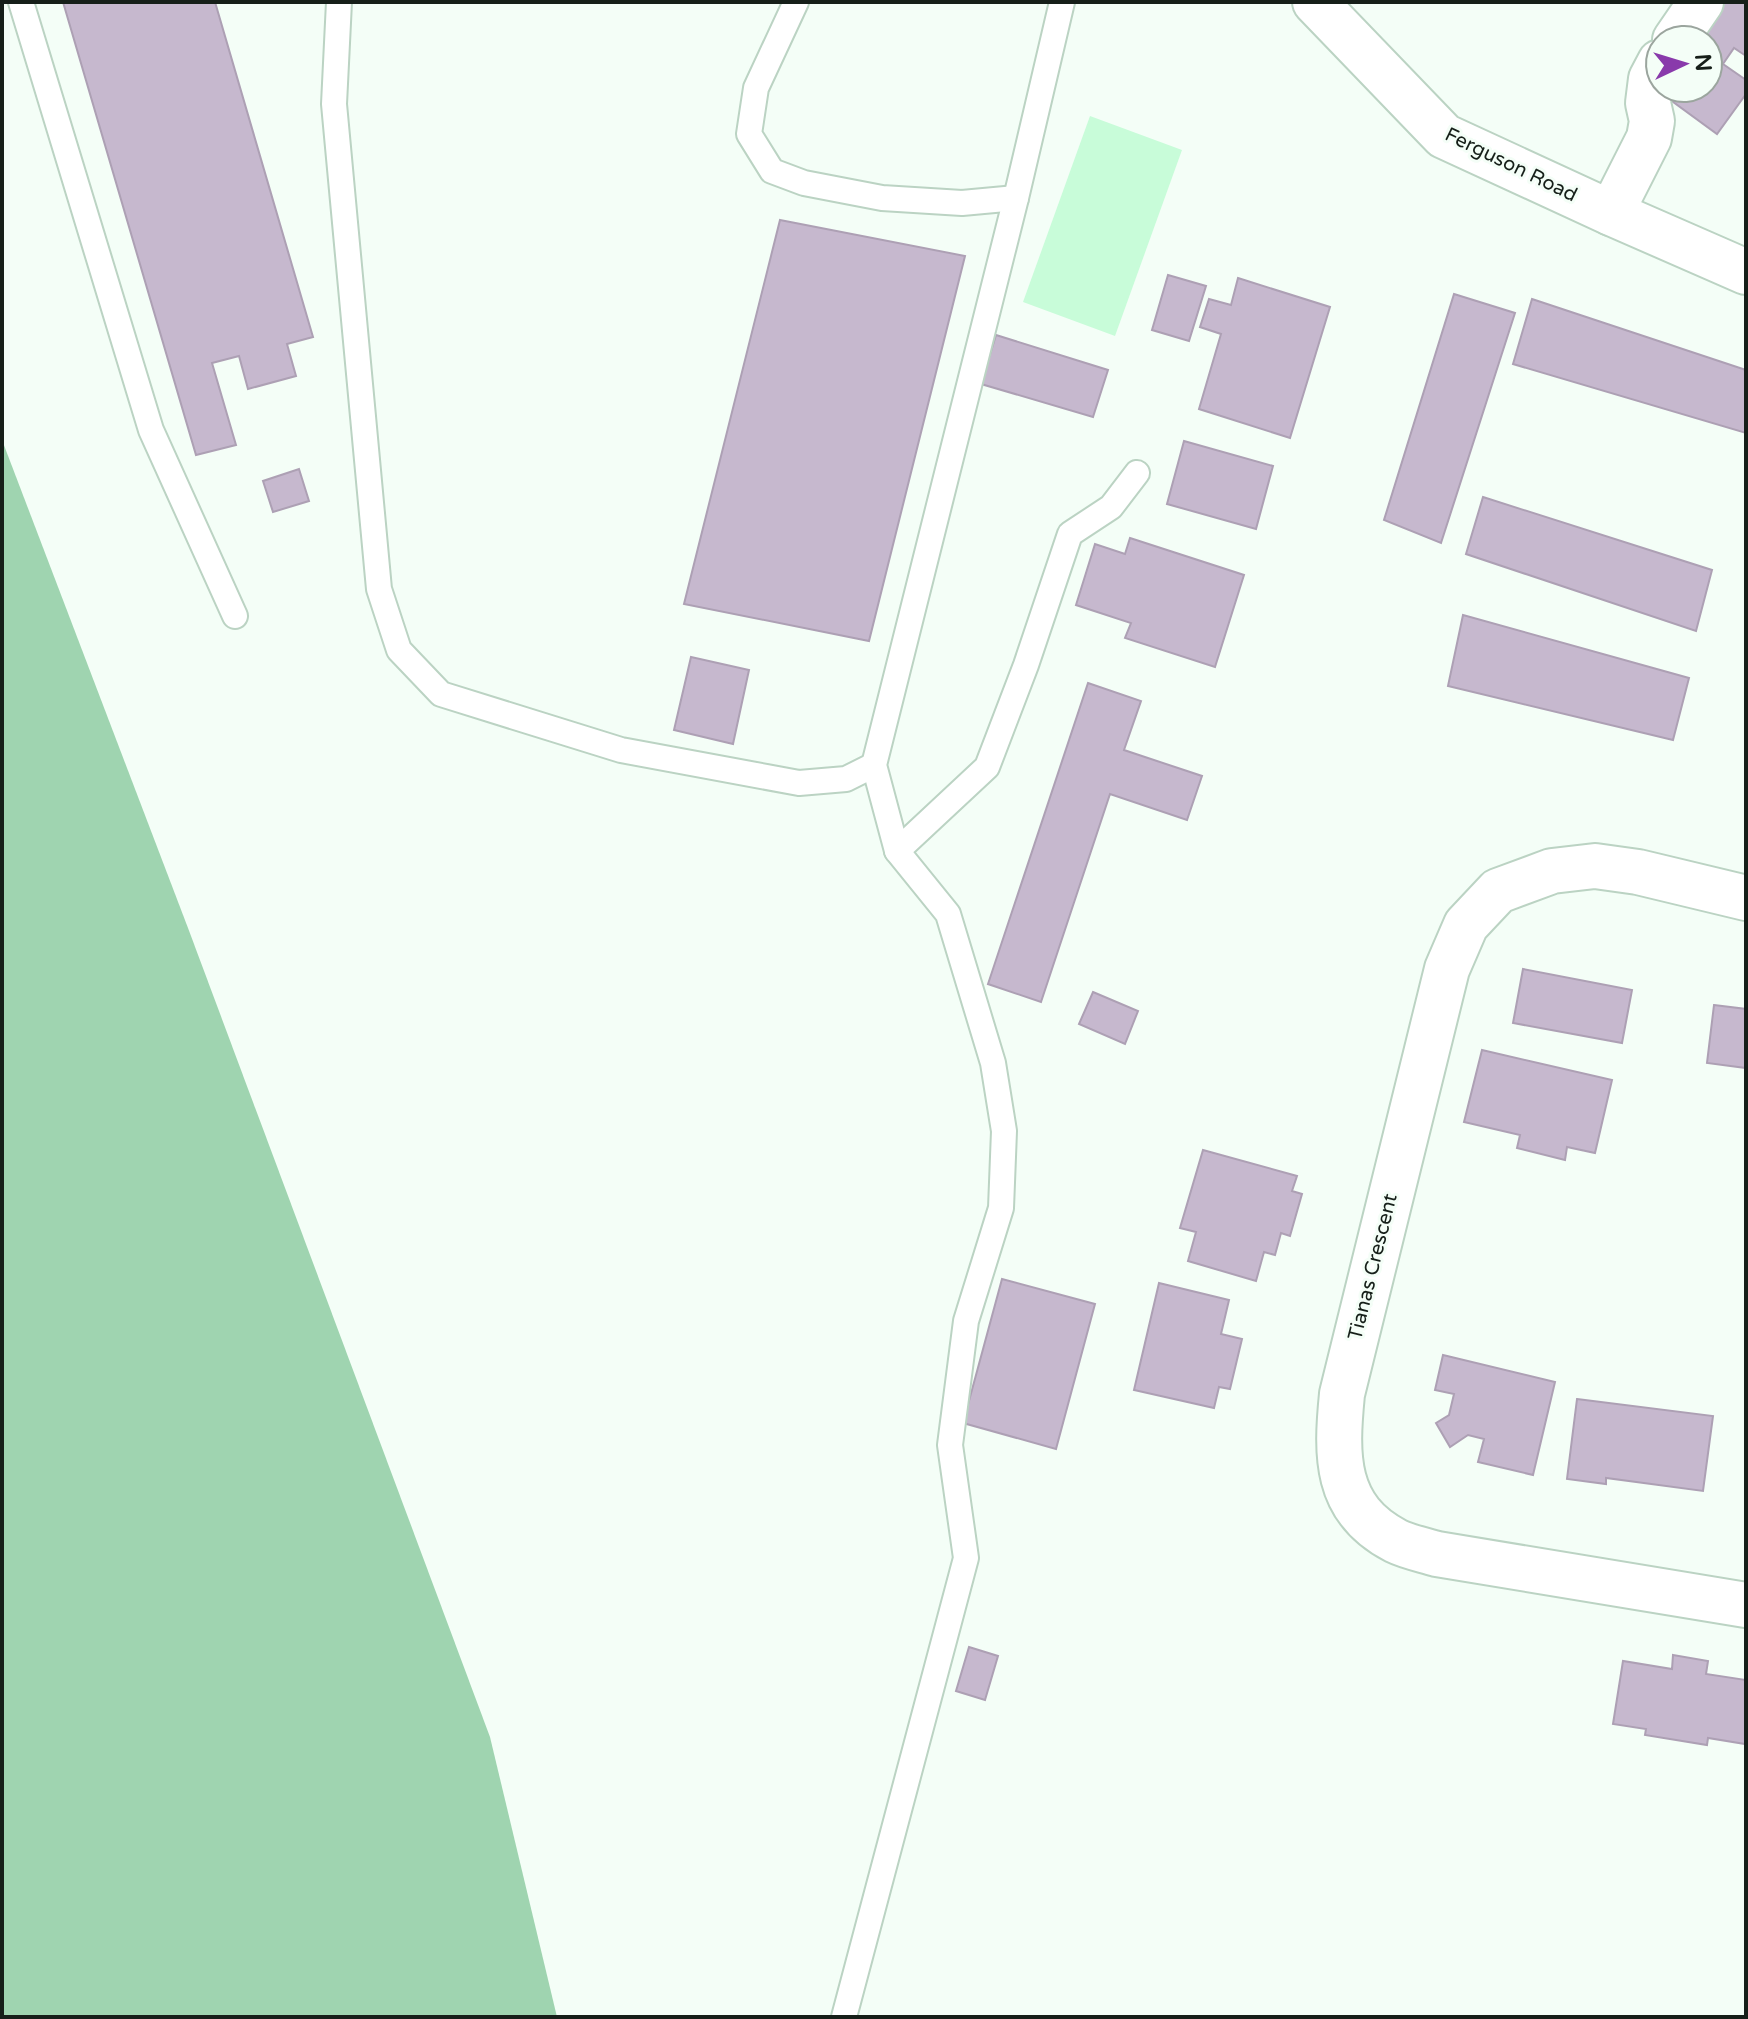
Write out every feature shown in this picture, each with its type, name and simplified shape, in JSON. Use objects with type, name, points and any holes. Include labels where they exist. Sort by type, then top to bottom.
[{"type":"street","name":"Ferguson Road","points":[[1315,2],[1444,136],[1746,272]]},
{"type":"street","points":[[1686,24],[1701,2]]},
{"type":"street","points":[[1611,213],[1649,138],[1652,121],[1648,104]]},
{"type":"street","name":"Tianas Crescent","points":[[1746,898],[1638,872],[1595,866],[1552,871],[1498,891],[1466,925],[1447,969],[1435,1015],[1342,1394],[1338,1442],[1344,1485],[1364,1519],[1396,1542],[1437,1554],[1746,1605]]},
{"type":"lane","points":[[21,2],[151,430],[235,616]]},
{"type":"lane","points":[[339,2],[334,104],[379,589],[399,650],[441,694],[621,750],[799,783],[846,779],[874,765]]},
{"type":"lane","points":[[796,2],[756,88],[749,134],[772,171],[804,183],[882,198],[962,203],[1016,198]]},
{"type":"lane","points":[[844,2017],[966,1558],[950,1445],[966,1321],[1001,1208],[1004,1131],[993,1063],[948,914],[897,851],[874,765],[1049,65],[1062,2]]},
{"type":"lane","points":[[897,851],[987,767],[1026,665],[1070,534],[1111,507],[1137,473]]},
{"type":"green space","points":[[1090,116],[1182,150],[1115,336],[1023,302]]},
{"type":"green space","points":[[2,440],[490,1737],[557,2017],[2,2017]]},
{"type":"building","points":[[63,2],[215,2],[313,337],[287,344],[296,376],[248,389],[239,356],[212,363],[236,445],[196,455]]},
{"type":"building","points":[[1715,2],[1746,2],[1746,56],[1734,48],[1724,63],[1724,24],[1699,24]]},
{"type":"building","points":[[1724,65],[1746,80],[1746,94],[1717,134],[1676,104],[1724,104]]},
{"type":"building","points":[[780,220],[965,256],[869,641],[684,604]]},
{"type":"building","points":[[1168,275],[1206,286],[1189,341],[1152,330]]},
{"type":"building","points":[[1238,278],[1330,307],[1290,438],[1199,409],[1221,334],[1200,327],[1209,299],[1231,305]]},
{"type":"building","points":[[1454,294],[1515,313],[1441,543],[1384,520]]},
{"type":"building","points":[[1532,299],[1746,370],[1746,433],[1513,364]]},
{"type":"building","points":[[996,335],[1108,370],[1093,417],[981,384]]},
{"type":"building","points":[[1184,441],[1273,466],[1256,529],[1167,504]]},
{"type":"building","points":[[299,469],[309,501],[273,512],[263,481]]},
{"type":"building","points":[[1483,497],[1712,570],[1696,631],[1466,554]]},
{"type":"building","points":[[1130,538],[1244,575],[1215,667],[1125,638],[1131,623],[1076,605],[1095,544],[1125,554]]},
{"type":"building","points":[[1463,615],[1689,678],[1673,740],[1448,686]]},
{"type":"building","points":[[691,657],[749,670],[733,744],[674,730]]},
{"type":"building","points":[[1088,683],[1141,701],[1124,750],[1202,776],[1187,820],[1110,794],[1041,1002],[988,984]]},
{"type":"building","points":[[1523,969],[1632,990],[1622,1043],[1513,1023]]},
{"type":"building","points":[[1093,992],[1138,1011],[1125,1044],[1079,1024]]},
{"type":"building","points":[[1714,1005],[1746,1009],[1746,1068],[1707,1063]]},
{"type":"building","points":[[1482,1050],[1612,1080],[1595,1153],[1567,1147],[1565,1160],[1517,1148],[1520,1135],[1464,1122]]},
{"type":"building","points":[[1203,1150],[1297,1176],[1292,1191],[1302,1194],[1290,1236],[1281,1233],[1275,1255],[1264,1252],[1256,1281],[1188,1261],[1196,1232],[1180,1228]]},
{"type":"building","points":[[1002,1279],[1095,1304],[1056,1449],[963,1423]]},
{"type":"building","points":[[1159,1283],[1229,1300],[1221,1334],[1242,1339],[1230,1389],[1219,1387],[1214,1408],[1134,1390]]},
{"type":"building","points":[[1443,1355],[1555,1382],[1533,1475],[1478,1462],[1484,1439],[1468,1435],[1450,1447],[1436,1423],[1449,1415],[1454,1394],[1435,1390]]},
{"type":"building","points":[[1577,1399],[1713,1416],[1703,1491],[1606,1478],[1606,1484],[1567,1479]]},
{"type":"building","points":[[969,1647],[998,1656],[985,1700],[956,1691]]},
{"type":"building","points":[[1673,1655],[1708,1661],[1706,1674],[1746,1680],[1745,1744],[1708,1738],[1707,1745],[1645,1735],[1646,1729],[1613,1724],[1623,1661],[1672,1669]]}]
